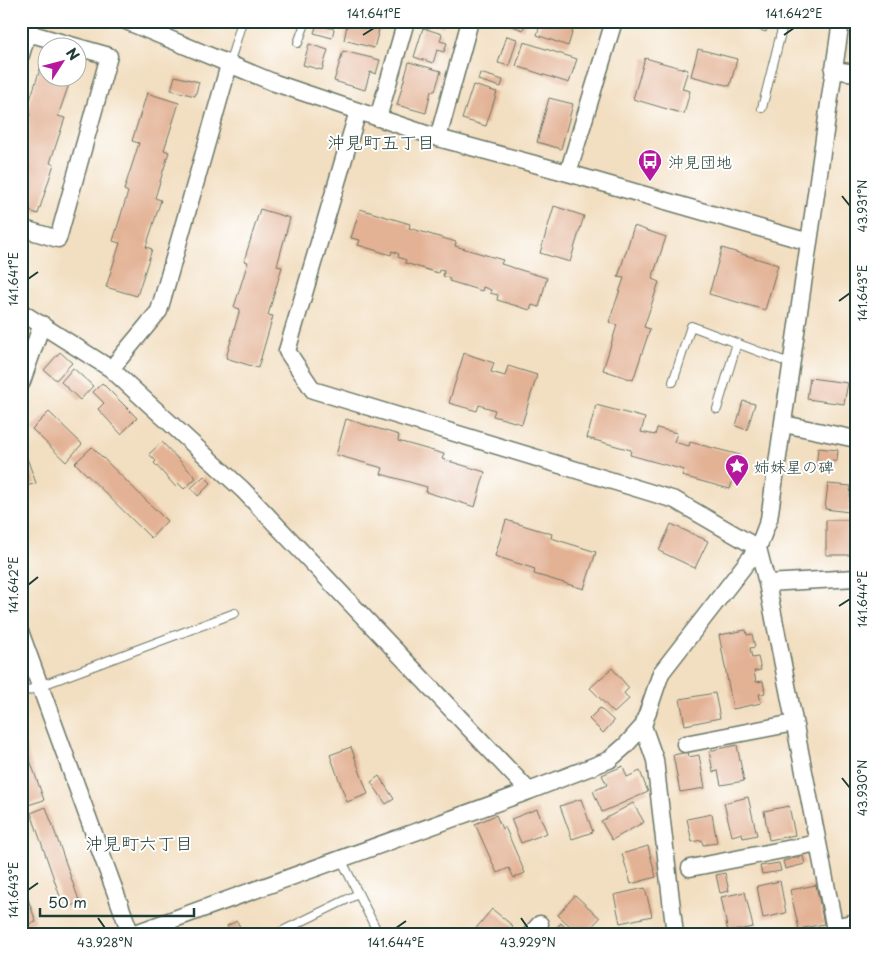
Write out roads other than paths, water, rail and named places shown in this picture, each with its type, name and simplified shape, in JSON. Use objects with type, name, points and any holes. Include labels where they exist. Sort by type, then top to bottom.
[{"type":"street","points":[[126,21],[229,65],[438,138],[809,242]]},
{"type":"street","points":[[378,118],[406,21]]},
{"type":"street","points":[[438,138],[470,21]]},
{"type":"street","points":[[568,173],[614,21]]},
{"type":"street","points":[[21,634],[131,935],[529,791],[609,760],[626,746],[643,726],[661,673],[758,548],[770,519],[840,21]]},
{"type":"street","points":[[21,55],[30,27],[109,56],[58,239],[21,228]]},
{"type":"street","points":[[111,369],[159,311],[229,65]]},
{"type":"street","points":[[833,70],[856,73]]},
{"type":"street","points":[[358,111],[287,351],[313,390],[675,500],[758,548],[767,583],[835,931],[856,922]]},
{"type":"street","points":[[21,312],[111,369],[243,490],[529,791]]},
{"type":"street","points":[[21,384],[42,324]]},
{"type":"street","points":[[784,424],[856,438]]},
{"type":"street","points":[[767,583],[856,578]]},
{"type":"street","points":[[685,744],[794,723]]},
{"type":"street","points":[[643,726],[655,760],[675,935]]},
{"type":"street","points":[[690,868],[818,843]]},
{"type":"lane","points":[[229,65],[242,21]]},
{"type":"lane","points":[[298,43],[306,21]]},
{"type":"lane","points":[[762,108],[784,21]]},
{"type":"lane","points":[[673,382],[691,326],[792,364]]},
{"type":"lane","points":[[717,410],[737,343]]},
{"type":"lane","points":[[21,693],[235,613]]},
{"type":"lane","points":[[341,859],[376,929],[364,935]]},
{"type":"lane","points":[[274,935],[358,894]]},
{"type":"place","name":"沖見団地","points":[[650,182]]},
{"type":"place","name":"姉妹星の碑","points":[[737,487]]},
{"type":"district","name":"沖見町五丁目","points":[[381,141]]},
{"type":"district","name":"沖見町六丁目","points":[[139,842]]}]
